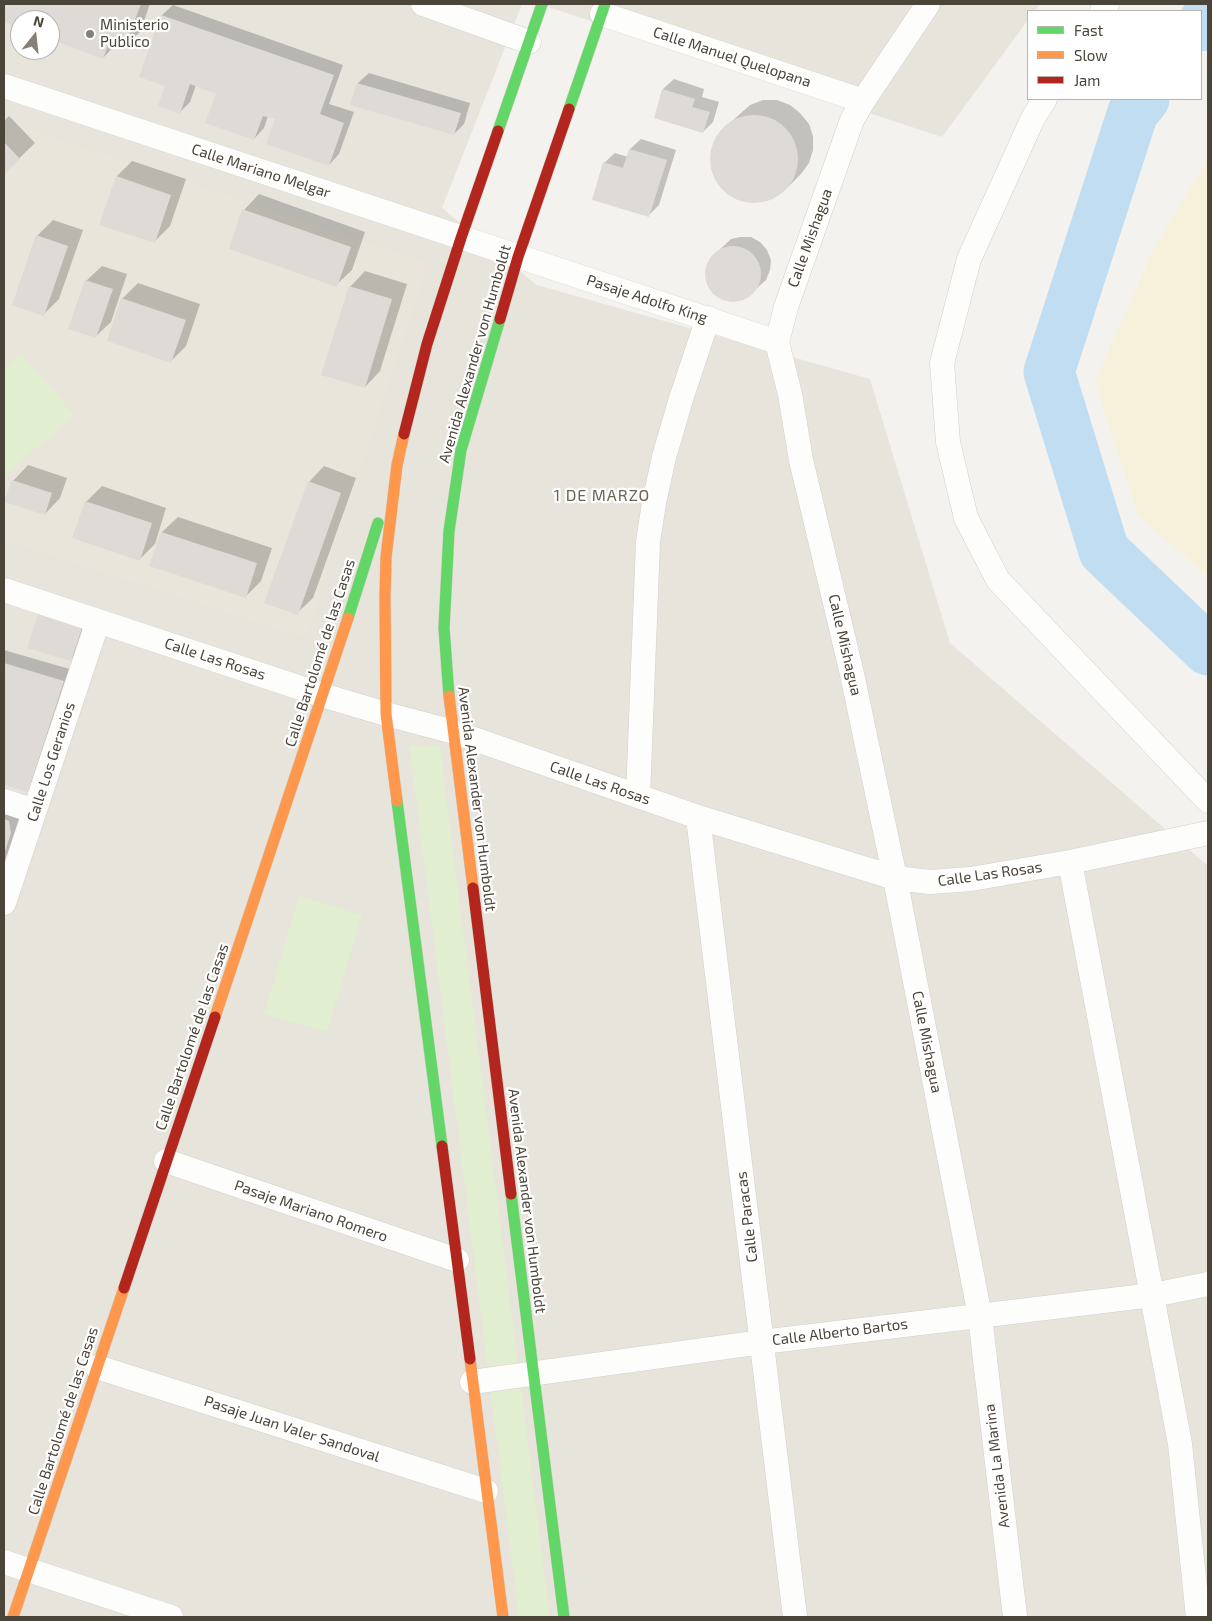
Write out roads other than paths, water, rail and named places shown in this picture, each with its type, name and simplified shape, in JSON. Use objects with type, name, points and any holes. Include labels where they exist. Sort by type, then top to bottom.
[{"type":"main road","points":[[502,1617],[386,714],[385,597],[386,557],[396,466],[427,344],[461,238],[542,4]]},
{"type":"main road","name":"Avenida Alexander von Humboldt","points":[[564,1617],[446,674],[444,628],[449,531],[461,450],[518,257],[603,9]]},
{"type":"main road","name":"Calle Bartolomé de las Casas","points":[[13,1617],[322,694],[396,466]]},
{"type":"street","points":[[423,4],[530,42]]},
{"type":"street","name":"Calle Mishagua","points":[[928,4],[852,120],[789,297],[777,342],[790,394],[801,460],[852,674],[895,878],[980,1316]]},
{"type":"street","name":"Calle Manuel Quelopana","points":[[603,9],[863,101]]},
{"type":"street","name":"Calle Mariano Melgar","points":[[4,86],[518,257]]},
{"type":"street","points":[[1044,100],[1033,118],[969,259],[942,363],[948,442],[966,518],[998,580],[1208,801]]},
{"type":"street","name":"Pasaje Adolfo King","points":[[518,257],[777,342]]},
{"type":"street","points":[[638,796],[648,542],[664,457],[708,318]]},
{"type":"street","name":"Calle Las Rosas","points":[[4,590],[322,694],[386,714],[454,732],[698,817],[895,878],[930,882],[971,879],[1070,862],[1208,833]]},
{"type":"street","name":"Calle Los Geranios","points":[[4,903],[98,621]]},
{"type":"street","points":[[4,801],[34,811]]},
{"type":"street","name":"Calle Paracas","points":[[698,817],[795,1617]]},
{"type":"street","points":[[1070,862],[1180,1444],[1198,1617]]},
{"type":"street","name":"Pasaje Mariano Romero","points":[[166,1161],[457,1260]]},
{"type":"street","name":"Calle Alberto Bartos","points":[[472,1382],[762,1342],[1153,1295],[1208,1284]]},
{"type":"street","name":"Avenida La Marina","points":[[980,1316],[1015,1617]]},
{"type":"street","name":"Pasaje Juan Valer Sandoval","points":[[97,1367],[486,1491]]},
{"type":"street","points":[[4,1562],[171,1617]]},
{"type":"waterway","points":[[1202,25],[1208,16]]},
{"type":"waterway","points":[[1143,100],[1133,112],[1049,372],[1104,551],[1208,650]]},
{"type":"place","name":"Ministerio Publico","points":[[90,34]]},
{"type":"district","name":"1 DE MARZO","points":[[602,496]]}]
